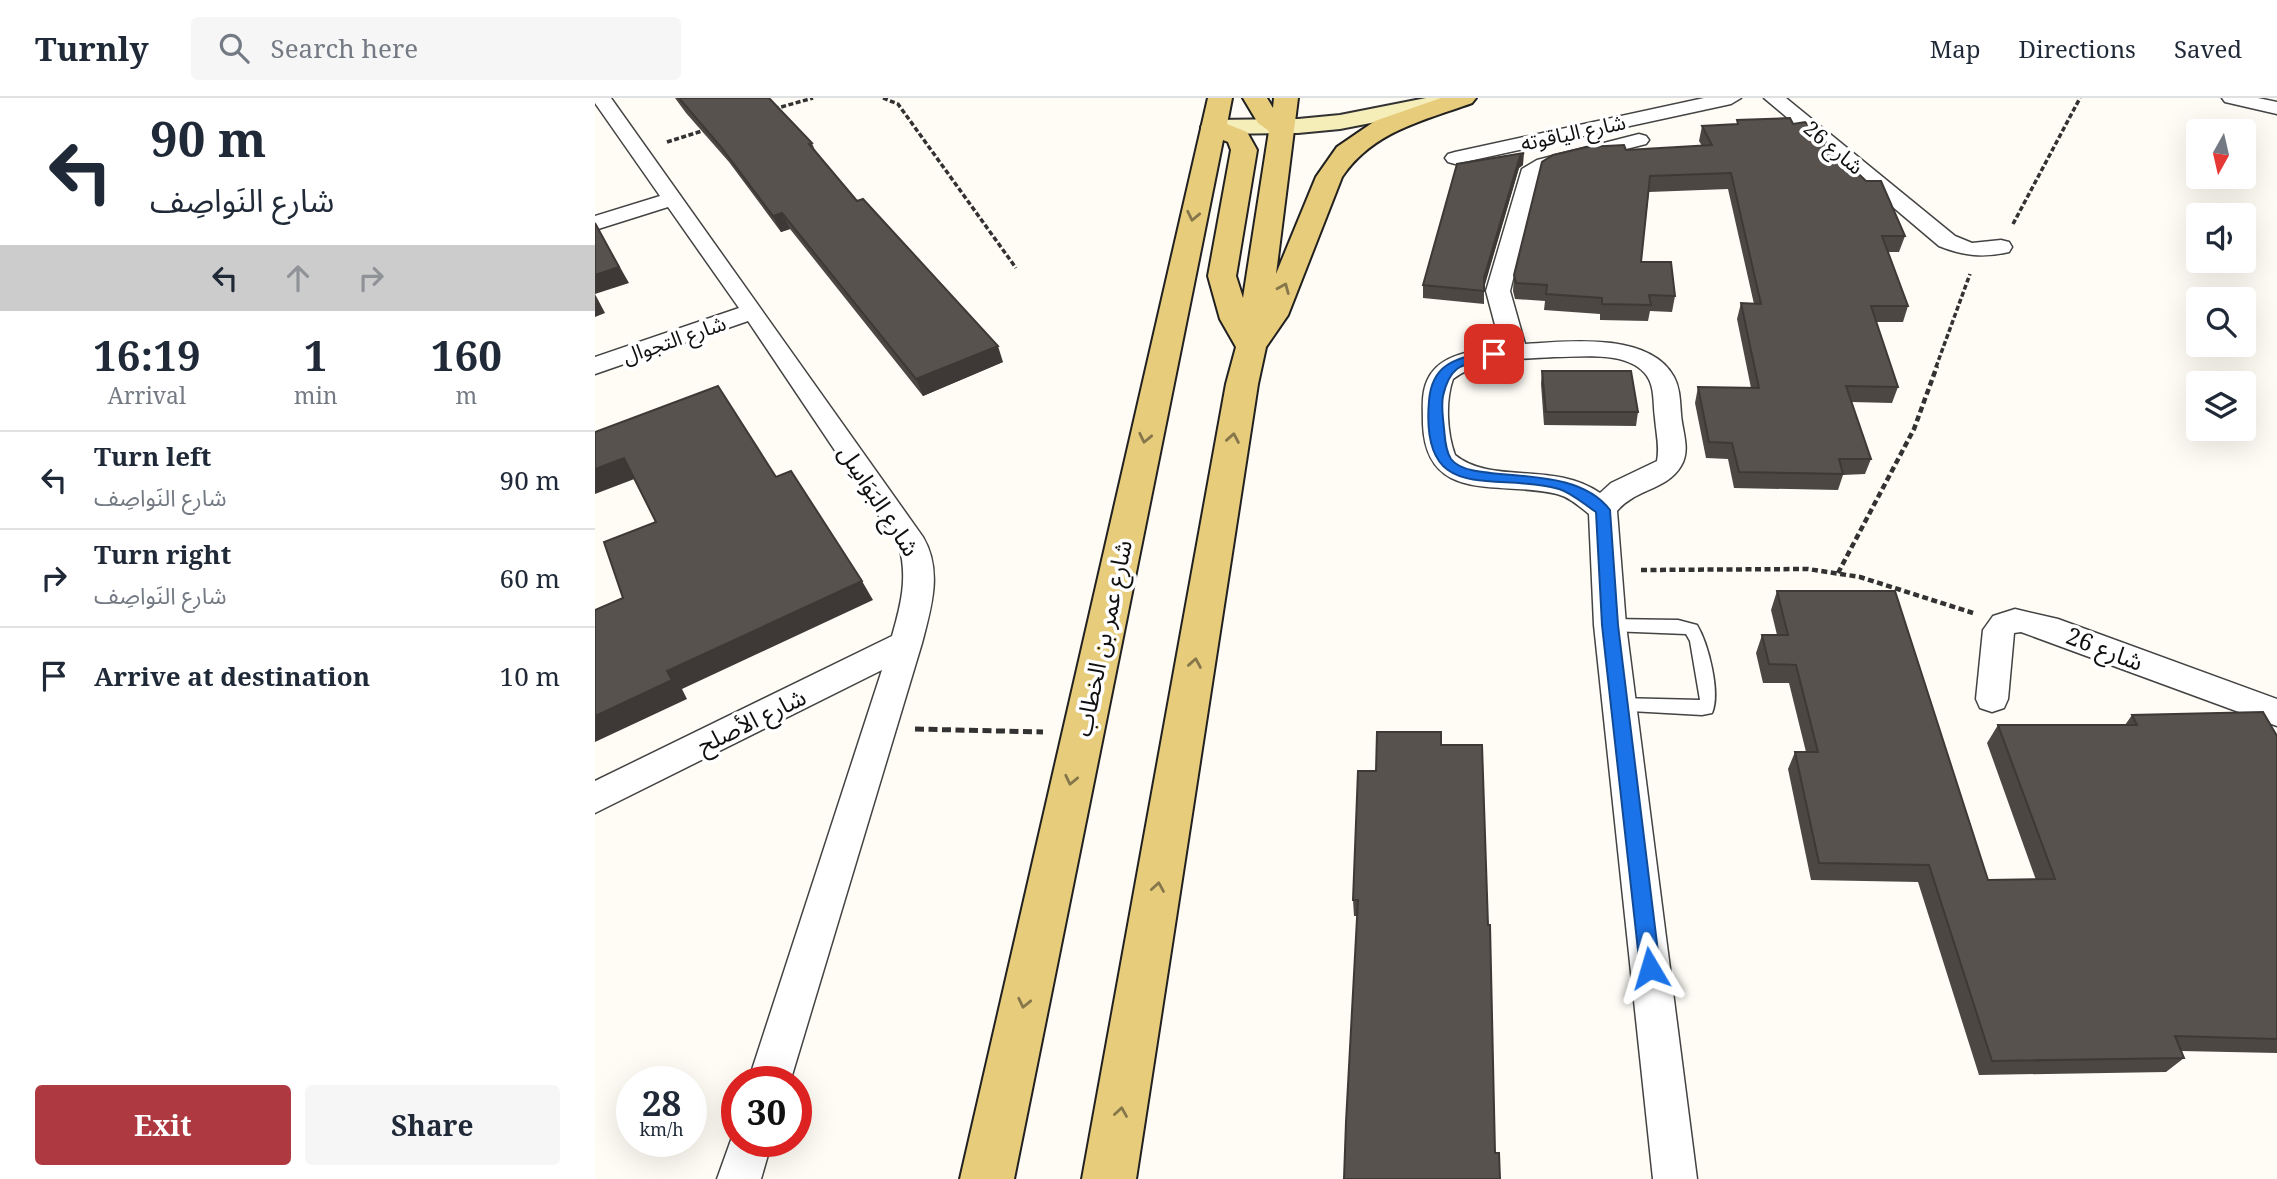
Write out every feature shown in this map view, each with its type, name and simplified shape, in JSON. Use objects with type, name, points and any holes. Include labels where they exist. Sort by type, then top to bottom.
[{"type":"main road","points":[[1216,115],[1279,107],[1340,122],[1463,98]]},
{"type":"main road","points":[[1251,347],[1273,315],[1329,177],[1346,152],[1384,126],[1463,98]]},
{"type":"main road","points":[[1109,1179],[1242,384],[1251,347],[1279,107]]},
{"type":"main road","points":[[1216,115],[1238,137],[1244,149],[1222,276],[1235,319],[1251,347]]},
{"type":"main road","name":"شارع عمر بن الخطاب","points":[[987,1179],[1216,115]]},
{"type":"street","name":"شارع الياقوته","points":[[1455,158],[1731,98]]},
{"type":"street","name":"شارع 26","points":[[1775,98],[1947,241],[1961,248],[1978,250],[2001,247]]},
{"type":"street","points":[[2232,98],[2277,108]]},
{"type":"street","name":"شارع البَوَاسِل","points":[[604,112],[638,151],[753,311],[913,544],[921,564],[920,590],[906,643],[774,1066]]},
{"type":"street","points":[[1515,353],[1498,291],[1529,173],[1543,164],[1639,140]]},
{"type":"street","points":[[595,223],[671,199]]},
{"type":"street","name":"شارع التجوال","points":[[595,366],[753,311]]},
{"type":"street","points":[[1603,510],[1569,487],[1549,482],[1469,474],[1453,468],[1445,461],[1438,445],[1435,400],[1443,373],[1454,364],[1474,358],[1515,353],[1618,352],[1640,358],[1654,367],[1664,381],[1672,458],[1667,468],[1620,491],[1603,510],[1618,705],[1675,1179]]},
{"type":"street","name":"شارع 26","points":[[2004,623],[2013,620],[2047,627],[2277,713]]},
{"type":"street","points":[[1992,699],[1996,640],[2004,623]]},
{"type":"street","name":"شارع الأصلح","points":[[595,798],[906,643]]},
{"type":"street","points":[[739,1179],[746,1157]]},
{"type":"lane","points":[[1610,625],[1678,626],[1691,629],[1698,640],[1708,700],[1706,708],[1618,705]]},
{"type":"path","points":[[771,110],[813,98]]},
{"type":"path","points":[[883,98],[898,104],[1016,268]]},
{"type":"path","points":[[2001,247],[2080,98]]},
{"type":"path","points":[[638,151],[705,130]]},
{"type":"path","points":[[1838,573],[1914,429],[1978,250]]},
{"type":"path","points":[[1607,570],[1773,567],[1838,573],[2004,623]]},
{"type":"path","points":[[880,728],[1081,733]]},
{"type":"building","points":[[679,98],[769,98],[812,143],[809,144],[857,201],[863,199],[998,346],[916,379],[782,213],[773,216],[721,147]]},
{"type":"building","points":[[1790,118],[1793,124],[1805,122],[1866,181],[1881,181],[1905,236],[1882,236],[1908,306],[1871,306],[1898,387],[1846,386],[1871,459],[1839,459],[1843,474],[1739,472],[1732,443],[1709,442],[1698,387],[1759,388],[1741,303],[1761,304],[1731,173],[1650,176],[1641,262],[1671,262],[1675,296],[1649,295],[1651,305],[1602,304],[1602,298],[1546,294],[1547,285],[1516,283],[1514,275],[1542,162],[1553,155],[1587,147],[1624,145],[1626,150],[1712,145],[1702,126],[1738,124],[1737,120]]},
{"type":"building","points":[[1524,153],[1520,156],[1484,278],[1484,291],[1423,285],[1457,164]]},
{"type":"building","points":[[595,223],[619,267],[595,275]]},
{"type":"building","points":[[1542,371],[1631,371],[1638,412],[1546,412]]},
{"type":"building","points":[[718,386],[776,477],[791,471],[862,581],[667,671],[672,680],[595,716],[595,610],[623,598],[604,542],[656,522],[624,458],[595,469],[595,432]]},
{"type":"building","points":[[1777,591],[1895,591],[1988,880],[2055,879],[1998,725],[2137,725],[2132,715],[2263,712],[2277,736],[2277,1039],[2175,1036],[2184,1058],[1992,1061],[1929,865],[1819,863],[1795,752],[1818,752],[1796,665],[1769,664],[1762,635],[1788,635]]},
{"type":"building","points":[[1377,732],[1441,732],[1441,745],[1482,745],[1490,925],[1495,1153],[1499,1153],[1500,1179],[1344,1179],[1358,900],[1353,900],[1358,771],[1376,771]]},
{"type":"route","points":[[1494,354],[1454,364],[1443,373],[1435,400],[1438,445],[1445,461],[1453,468],[1482,477],[1549,482],[1569,487],[1603,510],[1618,705],[1650,968]]}]
